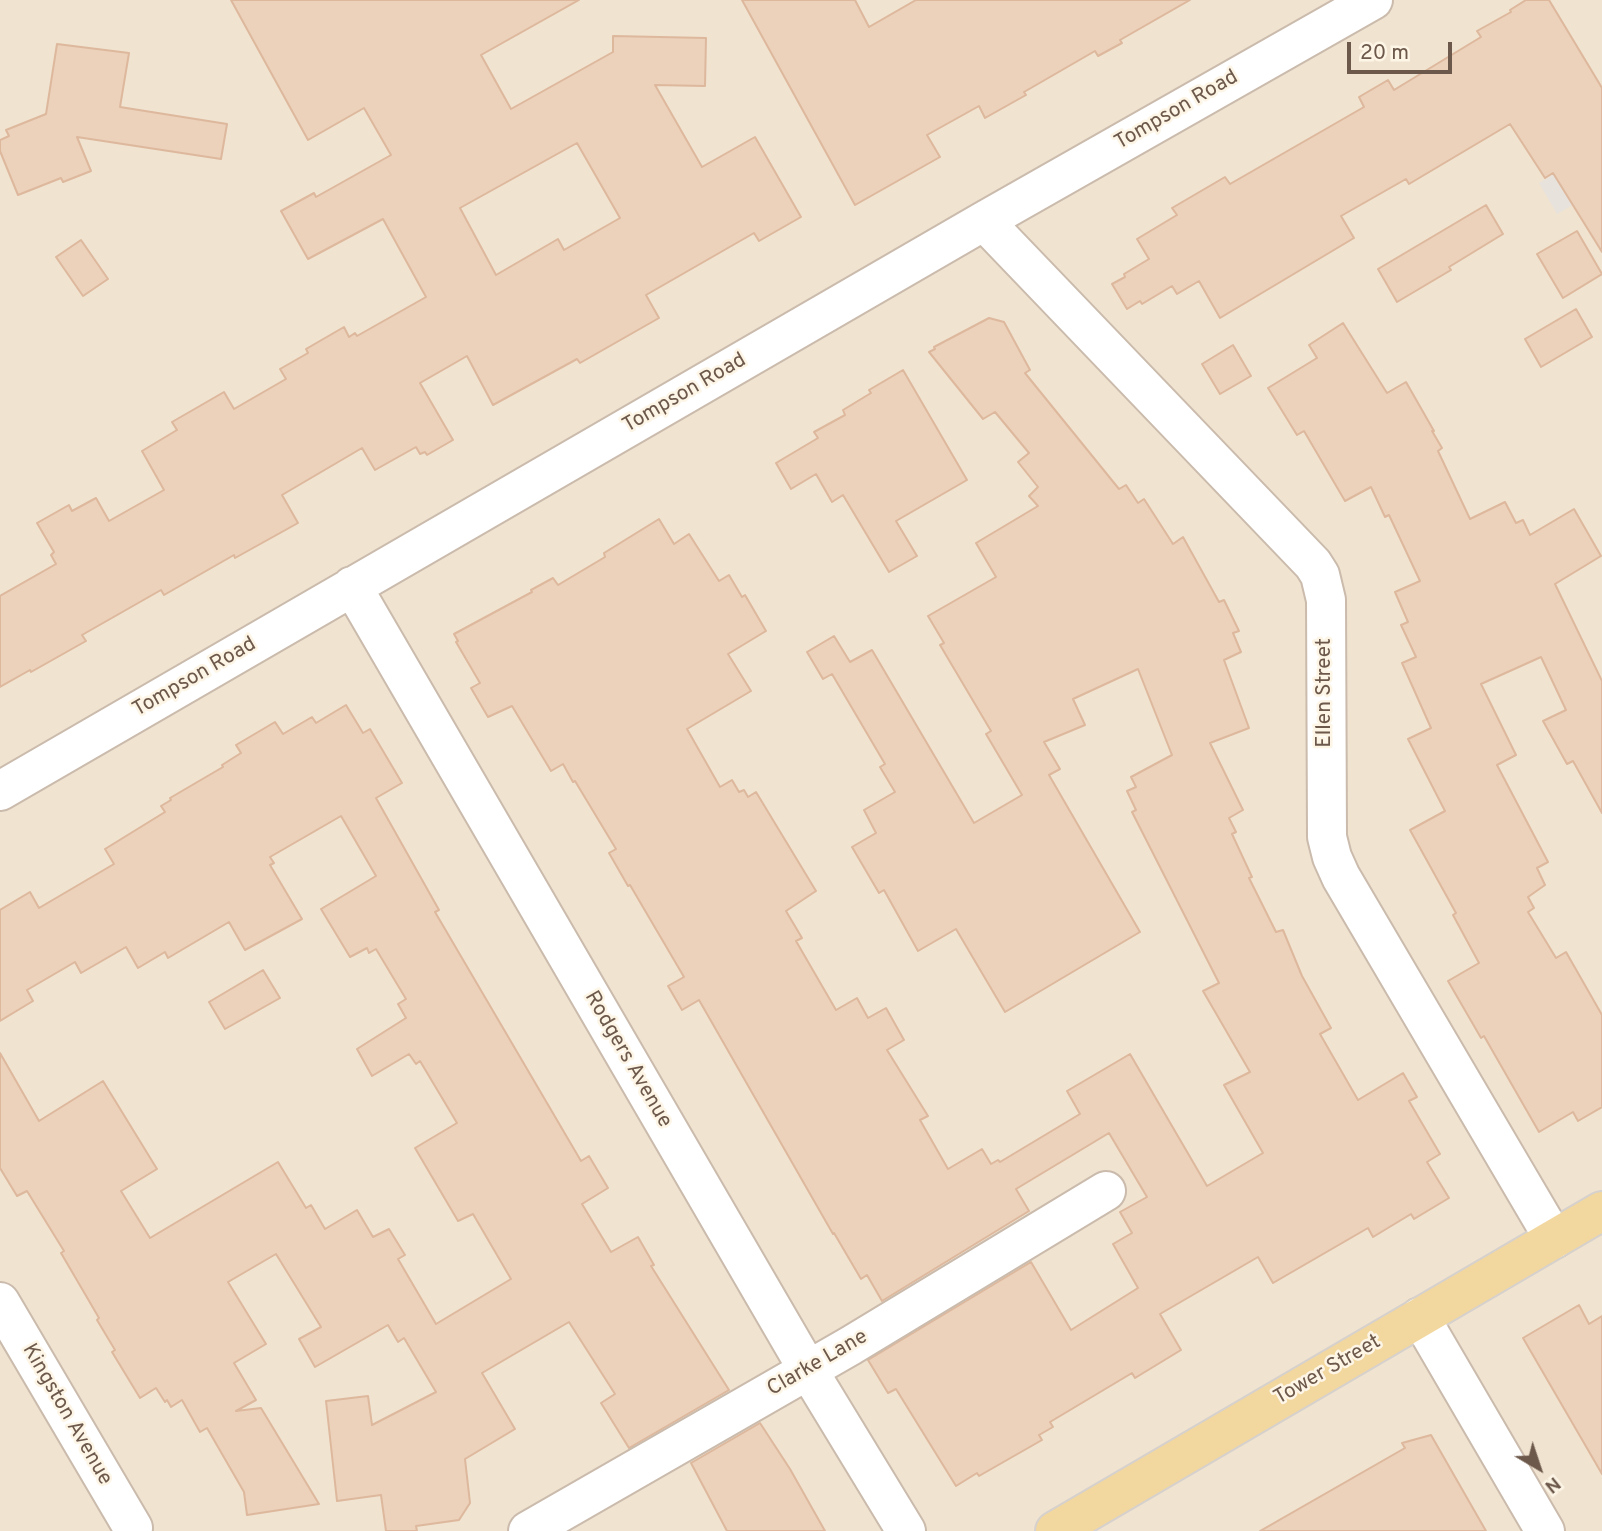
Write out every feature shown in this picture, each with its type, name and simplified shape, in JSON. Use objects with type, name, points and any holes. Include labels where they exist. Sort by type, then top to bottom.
[{"type":"main road","name":"Tower Street","points":[[1055,1531],[1602,1211]]},
{"type":"street","name":"Tompson Road","points":[[0,791],[984,221],[1373,0]]},
{"type":"street","name":"Ellen Street","points":[[984,221],[1313,564],[1320,575],[1326,600],[1326,837],[1332,857],[1361,913],[1554,1239]]},
{"type":"street","name":"Rodgers Avenue","points":[[352,586],[808,1370],[906,1531]]},
{"type":"street","name":"Clarke Lane","points":[[528,1531],[808,1370],[1106,1191]]},
{"type":"street","name":"Kingston Avenue","points":[[0,1302],[133,1528]]},
{"type":"street","points":[[1420,1317],[1545,1531]]},
{"type":"shaded area","points":[[0,0],[1602,0],[1602,1531],[0,1531]]},
{"type":"shaded area","points":[[1602,146],[1602,188],[1557,214],[1539,183]]},
{"type":"building","points":[[231,0],[579,0],[481,55],[511,109],[613,52],[613,36],[706,38],[705,86],[655,85],[702,167],[755,137],[801,217],[759,241],[754,233],[646,295],[659,318],[580,363],[577,359],[493,405],[467,356],[420,383],[453,440],[427,455],[425,452],[420,454],[416,447],[375,470],[362,448],[282,495],[298,523],[235,558],[234,555],[164,595],[161,590],[82,635],[86,641],[0,687],[0,596],[56,564],[51,555],[54,552],[37,523],[69,505],[72,511],[96,498],[109,521],[164,490],[142,451],[177,430],[172,422],[224,392],[234,409],[286,379],[280,369],[308,353],[306,349],[344,327],[349,337],[355,333],[357,336],[426,297],[383,219],[308,259],[281,211],[314,193],[316,197],[391,155],[364,108],[308,140]],"holes":[[[577,143],[620,218],[564,250],[558,239],[496,275],[460,208]]]},
{"type":"building","points":[[742,0],[855,0],[869,27],[916,0],[1190,0],[1120,40],[1122,43],[1098,56],[1095,51],[985,118],[979,106],[927,135],[940,157],[855,205]]},
{"type":"building","points":[[1526,0],[1549,0],[1602,88],[1602,252],[1553,173],[1545,178],[1510,124],[1409,184],[1406,179],[1341,216],[1354,238],[1220,318],[1199,281],[1177,294],[1172,286],[1142,304],[1140,301],[1127,309],[1112,284],[1149,259],[1137,239],[1177,215],[1172,208],[1225,177],[1230,184],[1364,107],[1359,97],[1388,80],[1394,90],[1481,37],[1477,31],[1511,12],[1510,10]]},
{"type":"building","points":[[57,44],[129,53],[120,107],[227,124],[221,159],[77,137],[91,171],[63,182],[61,178],[18,195],[0,151],[0,140],[9,136],[6,130],[46,114]]},
{"type":"building","points":[[1486,205],[1503,234],[1449,267],[1451,270],[1397,302],[1378,269]]},
{"type":"building","points":[[1577,231],[1602,274],[1563,298],[1537,254]]},
{"type":"building","points":[[81,240],[108,279],[83,296],[56,257]]},
{"type":"building","points":[[1576,309],[1592,337],[1541,367],[1525,339]]},
{"type":"building","points":[[989,318],[1004,322],[1030,370],[1025,373],[1119,489],[1126,485],[1138,503],[1144,499],[1173,544],[1183,537],[1219,602],[1224,600],[1239,631],[1233,633],[1241,652],[1224,660],[1249,728],[1210,743],[1243,810],[1229,818],[1236,832],[1232,834],[1252,877],[1249,878],[1276,932],[1283,930],[1302,976],[1331,1028],[1320,1034],[1358,1100],[1403,1073],[1417,1097],[1409,1101],[1440,1154],[1427,1162],[1449,1198],[1414,1219],[1411,1214],[1373,1237],[1368,1228],[1273,1283],[1258,1257],[1160,1314],[1181,1350],[1135,1378],[1132,1373],[1050,1422],[1053,1427],[1039,1435],[1042,1440],[956,1486],[896,1389],[888,1393],[868,1360],[1031,1262],[1071,1330],[1138,1288],[1113,1244],[1132,1233],[1120,1212],[1147,1197],[1109,1133],[1016,1189],[1029,1211],[882,1301],[867,1275],[861,1279],[833,1234],[699,1000],[682,1010],[668,986],[684,977],[609,853],[616,849],[575,781],[573,782],[563,764],[551,771],[512,706],[488,717],[471,688],[480,683],[454,634],[553,578],[558,585],[605,557],[604,553],[659,519],[674,544],[689,534],[719,581],[729,575],[742,597],[745,595],[766,631],[728,654],[751,691],[687,729],[720,787],[732,780],[739,792],[744,790],[748,797],[756,792],[816,891],[786,911],[802,938],[796,941],[836,1010],[857,998],[868,1018],[886,1008],[904,1040],[887,1050],[928,1116],[920,1120],[948,1169],[982,1149],[991,1164],[998,1160],[1000,1162],[1080,1114],[1067,1091],[1130,1054],[1207,1186],[1263,1153],[1224,1085],[1250,1072],[1203,991],[1219,983],[1132,812],[1136,810],[1127,791],[1136,787],[1131,777],[1172,755],[1138,669],[1073,699],[1085,725],[1044,742],[1060,769],[1049,775],[1140,932],[1005,1012],[956,929],[918,951],[884,890],[879,893],[852,847],[876,833],[864,810],[895,792],[880,767],[885,764],[832,674],[823,679],[807,652],[834,636],[850,662],[872,650],[974,823],[1022,795],[986,734],[991,731],[940,645],[944,643],[928,616],[996,577],[976,543],[1038,506],[1029,496],[1038,487],[1018,462],[1029,453],[995,412],[983,419],[929,352]]},
{"type":"building","points":[[1343,323],[1387,393],[1406,382],[1442,448],[1438,451],[1470,519],[1505,502],[1516,523],[1523,520],[1530,535],[1574,509],[1601,556],[1555,584],[1602,681],[1602,813],[1573,761],[1567,764],[1543,721],[1566,710],[1541,657],[1481,684],[1516,755],[1497,765],[1548,862],[1537,868],[1545,885],[1528,897],[1534,908],[1528,912],[1556,958],[1566,952],[1602,1015],[1602,1107],[1578,1121],[1573,1112],[1539,1132],[1484,1036],[1481,1038],[1448,981],[1479,963],[1453,915],[1456,913],[1410,830],[1445,811],[1408,739],[1431,728],[1402,663],[1416,657],[1401,625],[1408,622],[1395,592],[1420,581],[1389,515],[1385,517],[1371,487],[1345,501],[1304,431],[1297,435],[1268,388],[1317,358],[1309,345]]},
{"type":"building","points":[[1233,345],[1251,376],[1220,394],[1202,364]]},
{"type":"building","points":[[903,370],[967,480],[896,521],[917,556],[889,572],[843,495],[832,502],[816,474],[791,489],[776,463],[818,438],[814,432],[845,415],[843,410],[871,393],[869,390]]},
{"type":"building","points":[[346,705],[363,733],[370,729],[402,783],[376,798],[439,910],[435,912],[581,1161],[589,1156],[608,1188],[582,1204],[611,1252],[638,1237],[654,1265],[651,1266],[729,1390],[629,1448],[601,1403],[615,1394],[569,1322],[482,1373],[515,1429],[465,1459],[470,1503],[459,1520],[416,1526],[417,1531],[386,1531],[381,1495],[337,1501],[326,1401],[368,1396],[372,1425],[436,1392],[404,1338],[398,1342],[388,1325],[315,1367],[299,1339],[321,1327],[276,1254],[228,1282],[266,1344],[234,1363],[256,1400],[236,1411],[261,1408],[319,1504],[247,1515],[244,1492],[207,1428],[200,1432],[182,1400],[171,1407],[156,1388],[140,1398],[112,1352],[115,1350],[97,1320],[99,1318],[61,1253],[64,1251],[27,1191],[17,1196],[0,1168],[0,1053],[39,1121],[103,1081],[157,1169],[121,1191],[150,1238],[278,1162],[306,1208],[311,1205],[325,1229],[357,1210],[373,1237],[389,1229],[405,1255],[398,1259],[436,1324],[511,1279],[473,1214],[458,1221],[415,1148],[457,1123],[420,1061],[416,1064],[409,1054],[372,1076],[357,1049],[406,1018],[398,1004],[406,999],[376,949],[369,953],[367,948],[350,957],[321,909],[376,876],[341,816],[270,857],[274,863],[270,865],[302,919],[245,950],[229,922],[168,958],[165,952],[138,968],[126,947],[81,973],[75,962],[27,990],[33,1001],[0,1021],[0,910],[30,892],[39,908],[114,864],[105,849],[165,812],[161,806],[171,800],[170,798],[223,767],[222,765],[241,753],[236,745],[275,722],[283,734],[312,717],[316,723]]},
{"type":"building","points":[[263,970],[280,998],[225,1029],[209,1002]]},
{"type":"building","points":[[1579,1305],[1589,1324],[1602,1316],[1602,1474],[1523,1338]]},
{"type":"building","points":[[760,1423],[825,1531],[727,1531],[691,1463]]},
{"type":"building","points":[[1431,1435],[1486,1531],[1260,1531],[1405,1448],[1402,1443]]}]
